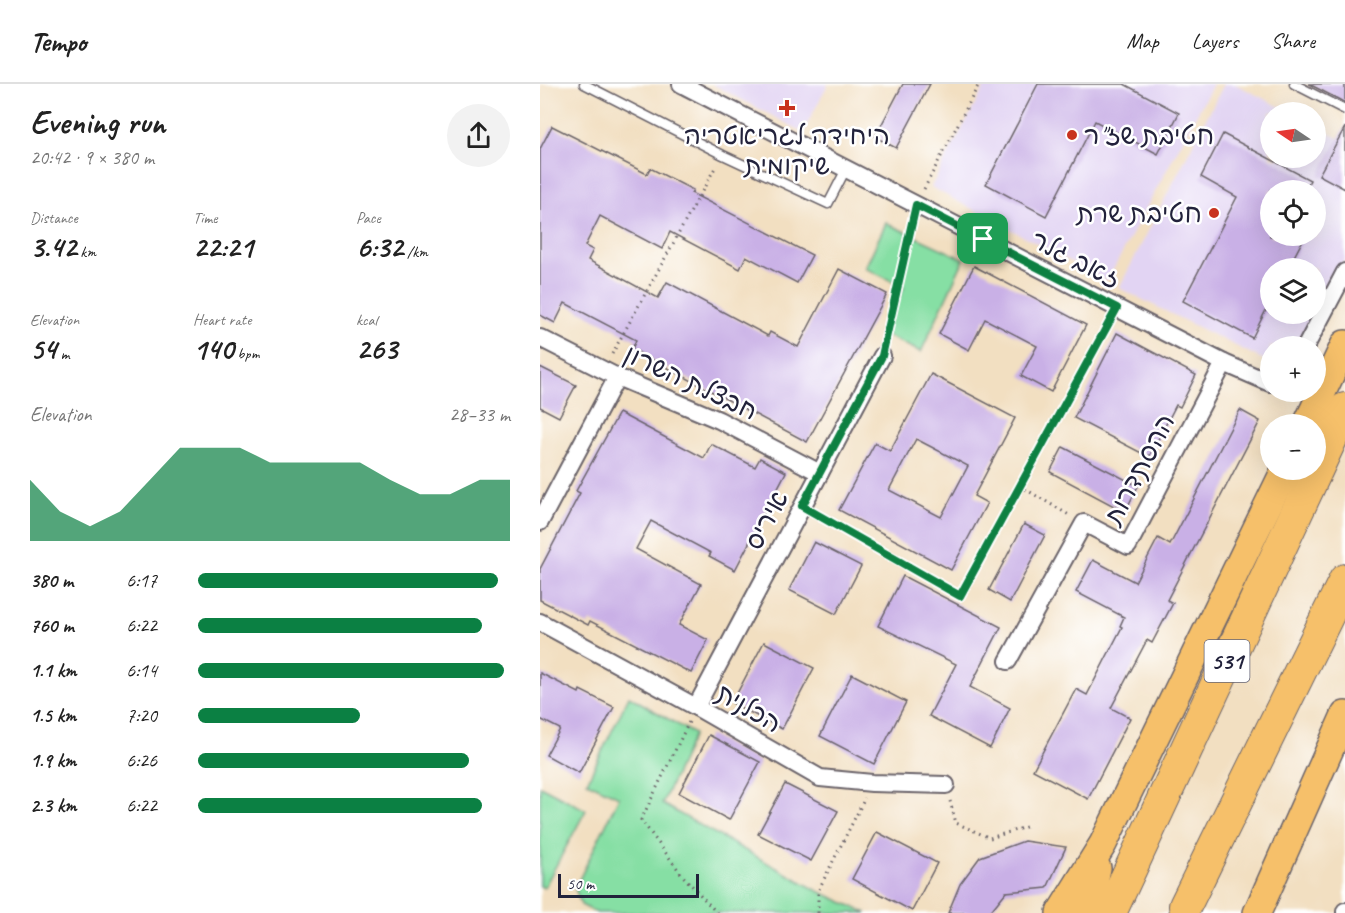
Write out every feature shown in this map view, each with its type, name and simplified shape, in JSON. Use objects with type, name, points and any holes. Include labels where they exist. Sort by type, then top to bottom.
[{"type":"highway","name":"531","points":[[1110,913],[1345,409]]},
{"type":"highway","points":[[1345,580],[1185,906],[1345,612]]},
{"type":"main road","points":[[1312,414],[1345,344]]},
{"type":"main road","points":[[1060,913],[1104,844],[1280,480]]},
{"type":"main road","points":[[1257,913],[1345,715]]},
{"type":"main road","points":[[1087,913],[1095,873],[1104,844]]},
{"type":"main road","points":[[1242,913],[1277,866]]},
{"type":"street","name":"זאב גלר","points":[[681,84],[1260,379]]},
{"type":"street","points":[[1311,336],[1345,272]]},
{"type":"street","name":"חבצלת השרון","points":[[540,338],[610,373],[719,420],[820,473]]},
{"type":"street","name":"איריס","points":[[696,706],[882,356]]},
{"type":"street","name":"ההסתדרות","points":[[1008,661],[1084,523],[1128,546],[1224,363]]},
{"type":"street","points":[[540,522],[610,373]]},
{"type":"street","name":"הכלנית","points":[[540,622],[696,706],[820,778],[872,783],[946,785]]},
{"type":"lane","points":[[584,84],[723,155],[828,204],[846,169]]},
{"type":"lane","points":[[1294,84],[1345,110]]},
{"type":"path","points":[[882,356],[916,205],[979,84]]},
{"type":"path","points":[[610,373],[723,155]]},
{"type":"path","points":[[802,506],[960,596],[1117,308]]},
{"type":"path","points":[[1020,486],[1084,523]]},
{"type":"path","points":[[696,706],[640,820],[683,876],[717,913]]},
{"type":"path","points":[[818,913],[818,891],[872,783]]},
{"type":"path","points":[[946,785],[956,823],[990,838],[1029,826]]},
{"type":"shaded area","name":"היחידה לגריאטריה שיקומית","points":[[712,84],[828,84],[803,132]]},
{"type":"shaded area","name":"חטיבת שז\"ר","points":[[986,84],[1213,84],[1107,281],[931,187]]},
{"type":"shaded area","name":"חטיבת שרת","points":[[1224,84],[1235,84],[1270,102],[1260,102],[1260,168],[1326,168],[1326,132],[1345,142],[1345,259],[1326,294],[1326,258],[1260,258],[1260,324],[1309,324],[1303,336],[1260,336],[1260,358],[1119,288]]},
{"type":"green space","points":[[886,223],[964,259],[921,352],[882,334],[904,287],[865,268]]},
{"type":"green space","points":[[629,696],[694,734],[662,804],[818,891],[867,913],[597,913],[581,905],[575,888],[619,797],[587,782]]},
{"type":"green space","points":[[540,786],[586,810],[544,888],[540,886]]},
{"type":"building","points":[[903,84],[930,84],[896,148],[875,137]]},
{"type":"building","points":[[1038,84],[1124,84],[1179,113],[1158,154],[1095,121],[1046,216],[986,184]]},
{"type":"building","points":[[1309,84],[1345,84],[1345,103],[1338,99]]},
{"type":"building","points":[[552,126],[647,174],[650,168],[693,190],[691,193],[812,255],[797,283],[746,256],[740,269],[670,232],[662,249],[600,216],[585,246],[593,250],[588,260],[658,298],[667,282],[768,336],[770,332],[798,347],[839,269],[887,294],[807,442],[632,349],[636,340],[565,303],[555,323],[540,315],[540,149]]},
{"type":"building","points":[[1345,127],[1345,189],[1319,175],[1323,168],[1326,168],[1326,162]]},
{"type":"building","points":[[1223,134],[1260,154],[1260,168],[1287,168],[1310,180],[1260,180],[1260,246],[1300,246],[1293,258],[1260,258],[1260,322],[1252,338],[1183,301],[1237,197],[1201,177]]},
{"type":"building","points":[[974,266],[1086,325],[1051,392],[1021,376],[1037,346],[985,319],[969,350],[939,334]]},
{"type":"building","points":[[1117,333],[1196,375],[1180,407],[1176,405],[1149,457],[1074,418]]},
{"type":"building","points":[[540,367],[576,385],[559,417],[540,407]]},
{"type":"building","points":[[931,374],[1015,418],[974,496],[987,503],[951,570],[839,510],[875,443],[890,451]],"holes":[[[916,439],[968,466],[941,517],[889,490]]]},
{"type":"building","points":[[1240,410],[1260,421],[1167,600],[1173,603],[1152,643],[1147,640],[1111,708],[1130,718],[1088,799],[1033,770],[1076,689],[1087,695],[1122,627],[1120,626],[1124,617],[1076,592],[1093,560],[1135,582],[1158,538],[1170,545]]},
{"type":"building","points":[[619,413],[704,458],[711,444],[755,467],[760,458],[786,472],[735,570],[709,556],[711,553],[651,521],[636,549],[701,584],[679,625],[708,640],[691,673],[590,621],[588,625],[540,600],[540,569],[580,493],[576,491]]},
{"type":"building","points":[[1063,447],[1138,486],[1125,512],[1050,472]]},
{"type":"building","points":[[1024,524],[1045,535],[1010,602],[989,590]]},
{"type":"building","points":[[814,542],[861,566],[836,614],[789,590]]},
{"type":"building","points":[[903,576],[1001,627],[970,687],[1010,708],[990,748],[929,716],[956,664],[878,626]]},
{"type":"building","points":[[764,642],[814,668],[782,729],[732,703]]},
{"type":"building","points":[[540,673],[579,693],[580,690],[614,707],[579,773],[546,755],[560,729],[540,719]]},
{"type":"building","points":[[852,674],[906,702],[874,764],[820,736]]},
{"type":"building","points":[[709,735],[760,762],[729,820],[679,793]]},
{"type":"building","points":[[785,784],[838,811],[811,861],[758,834]]},
{"type":"building","points":[[877,832],[937,863],[912,911],[852,879]]},
{"type":"building","points":[[1024,841],[1066,847],[1047,888],[1006,892],[989,913],[948,913],[960,884],[980,857]]},
{"type":"place","name":"היחידה לגריאטריה שיקומית","points":[[787,108]]},
{"type":"place","name":"חטיבת שז\"ר","points":[[1072,135]]},
{"type":"place","name":"חטיבת שרת","points":[[1214,213]]},
{"type":"route","points":[[916,205],[983,239],[1117,308],[960,596],[802,506],[882,356],[916,205]]}]
